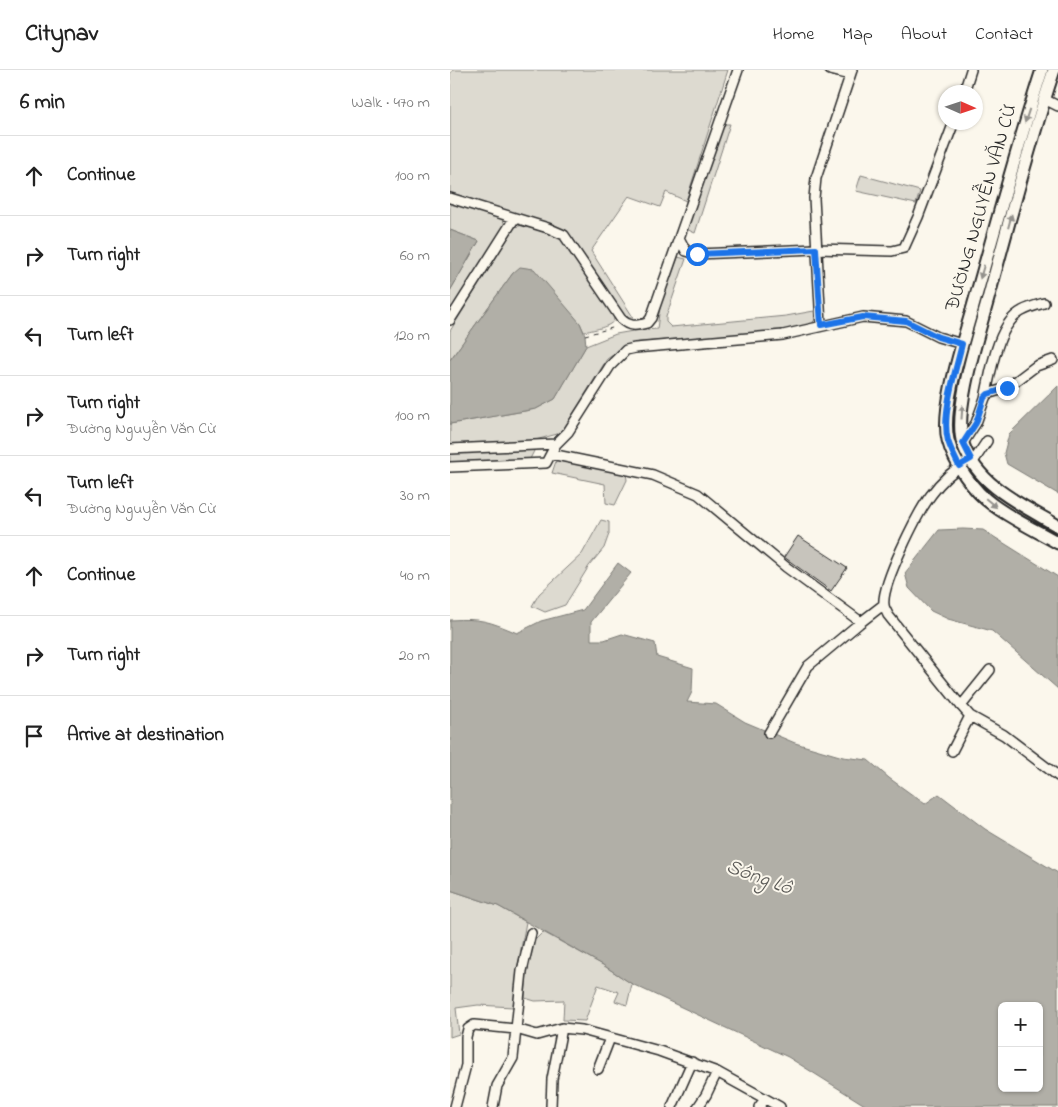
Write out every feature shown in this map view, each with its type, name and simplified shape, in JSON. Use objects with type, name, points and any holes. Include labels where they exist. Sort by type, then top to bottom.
[{"type":"main road","name":"ĐƯỜNG NGUYỄN VĂN CỪ","points":[[1042,70],[1016,151],[962,344],[950,395],[947,422],[948,439],[959,466],[970,482],[992,505],[1058,543]]},
{"type":"main road","name":"ĐƯỜNG NGUYỄN VĂN CỪ","points":[[1054,70],[1024,166],[963,395],[961,427],[963,443],[981,474],[1000,493],[1058,526]]},
{"type":"street","points":[[450,198],[548,228],[564,235],[573,245],[621,319],[627,324],[639,326],[647,323],[651,318],[738,70]]},
{"type":"street","points":[[821,325],[814,198],[816,178],[851,73],[830,70]]},
{"type":"street","points":[[966,85],[971,70]]},
{"type":"street","points":[[1044,99],[1058,106]]},
{"type":"street","points":[[679,238],[686,250],[697,254],[816,249],[892,251],[904,248],[918,217],[951,130]]},
{"type":"street","points":[[450,320],[514,219]]},
{"type":"street","points":[[963,443],[976,423],[1002,333],[1011,320],[1021,311],[1044,304]]},
{"type":"street","points":[[450,467],[546,463],[556,444],[568,432],[610,366],[626,350],[783,335],[863,317],[906,321],[938,337],[962,344]]},
{"type":"street","points":[[984,398],[991,392],[1007,388],[1036,366],[1053,360]]},
{"type":"street","points":[[987,441],[972,460],[959,466],[930,495],[909,532],[885,592],[884,605],[888,615],[970,716],[1004,735],[1058,776]]},
{"type":"street","points":[[450,449],[556,444]]},
{"type":"street","points":[[551,454],[653,475],[698,494],[786,567],[861,622]]},
{"type":"street","points":[[769,733],[808,666],[884,605]]},
{"type":"street","points":[[961,706],[990,670]]},
{"type":"street","points":[[952,751],[970,716]]},
{"type":"street","points":[[493,1107],[497,1086],[513,1058],[522,971],[531,933]]},
{"type":"street","points":[[455,1107],[466,1065],[466,1037],[468,1029],[474,1025],[516,1029],[537,1035],[562,1028],[582,1030],[692,1062],[717,1072],[780,1107]]},
{"type":"street","points":[[551,1107],[552,1079],[562,1028]]},
{"type":"street","points":[[598,1069],[610,1038]]},
{"type":"street","points":[[672,1107],[692,1062]]},
{"type":"street","points":[[698,1107],[706,1096],[717,1072]]},
{"type":"street","points":[[759,1107],[765,1098]]},
{"type":"path","points":[[585,335],[627,324]]},
{"type":"shaded area","points":[[453,70],[728,70],[686,201],[666,192],[660,207],[629,196],[591,251],[633,317],[623,317],[572,237],[562,231],[450,194],[450,74]]},
{"type":"shaded area","points":[[723,124],[730,124],[695,233],[686,229]]},
{"type":"shaded area","points":[[861,175],[920,191],[916,204],[856,191]]},
{"type":"shaded area","points":[[450,201],[499,217],[504,222],[504,226],[450,311],[450,291],[479,241],[450,230]]},
{"type":"shaded area","points":[[523,225],[545,230],[562,239],[609,307],[614,317],[613,322],[584,332],[580,323],[513,273],[450,360],[450,331],[515,227]]},
{"type":"shaded area","points":[[678,257],[686,259],[666,317],[666,322],[671,327],[786,316],[814,311],[815,319],[812,324],[786,330],[631,343],[607,359],[561,433],[528,442],[450,447],[450,424],[536,409],[555,399],[586,346],[616,334],[657,329],[660,306]]},
{"type":"shaded area","points":[[531,448],[534,451],[530,459],[450,462],[450,452]]},
{"type":"shaded area","points":[[557,458],[626,473],[627,480],[615,505],[606,503],[605,484],[552,473]]},
{"type":"shaded area","points":[[601,520],[609,522],[609,534],[604,548],[589,566],[565,605],[545,612],[532,606],[539,594],[582,554]]},
{"type":"shaded area","points":[[450,890],[498,906],[526,922],[517,970],[513,1007],[478,1005],[456,1008],[459,1034],[450,1037]]},
{"type":"shaded area","points":[[543,932],[603,965],[632,984],[627,1005],[615,1001],[619,992],[598,985],[585,1021],[563,1020],[564,1000],[535,1001],[525,998],[527,972],[533,942]]},
{"type":"water","points":[[450,230],[479,241],[450,291]]},
{"type":"water","points":[[520,267],[534,269],[580,323],[585,335],[586,346],[555,399],[536,409],[450,424],[450,360],[513,273]]},
{"type":"water","points":[[1058,386],[1058,494],[1007,464],[1004,453],[1009,434]]},
{"type":"water","points":[[939,530],[983,530],[1058,577],[1058,689],[992,631],[948,619],[931,611],[909,588],[905,573]]},
{"type":"water","name":"Sông Lô","points":[[618,563],[631,573],[591,622],[591,640],[604,640],[622,634],[655,643],[657,657],[693,668],[692,692],[687,702],[716,704],[745,722],[795,743],[843,757],[868,760],[925,804],[939,794],[985,829],[1058,873],[1058,1107],[868,1107],[788,1057],[632,984],[603,965],[498,906],[450,890],[450,620],[484,621],[517,633],[541,621],[583,610]]},
{"type":"building","points":[[798,536],[847,568],[831,591],[784,557]]},
{"type":"route","points":[[697,254],[816,249],[821,325],[863,317],[906,321],[938,337],[962,344],[947,411],[948,439],[959,466],[971,459],[963,443],[976,423],[984,398],[991,392],[1007,388]]}]
